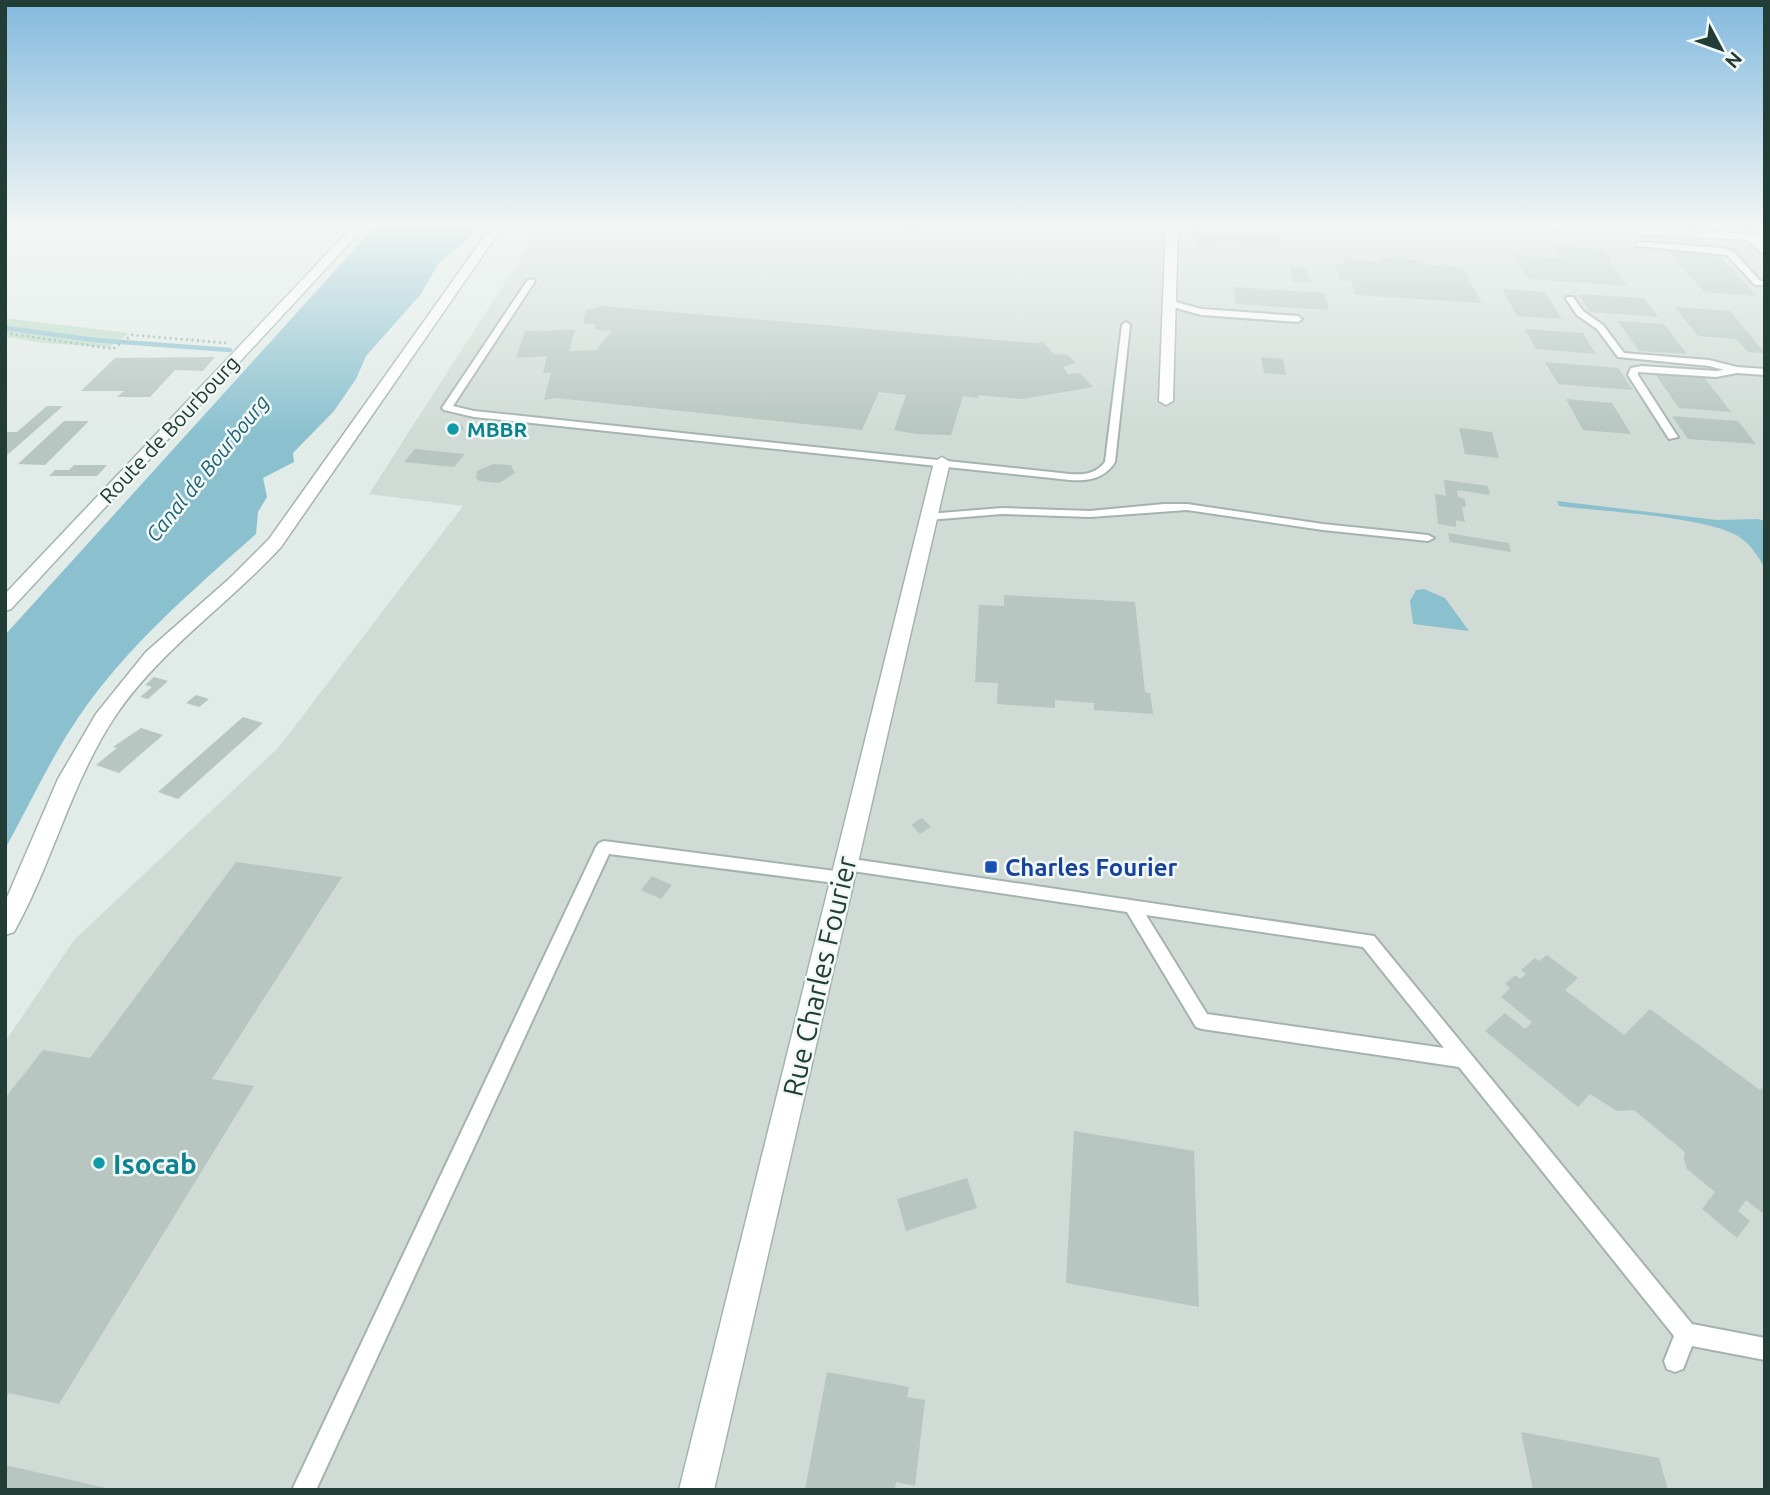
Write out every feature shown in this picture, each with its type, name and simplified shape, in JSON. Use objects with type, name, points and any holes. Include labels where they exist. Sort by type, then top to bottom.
[{"type":"street","name":"Route de Bourbourg","points":[[5,605],[297,293]]},
{"type":"street","points":[[5,925],[36,866],[79,758],[117,698],[164,643],[235,584],[275,543],[450,293]]},
{"type":"street","points":[[1166,401],[1169,293]]},
{"type":"street","name":"Rue Charles Fourier","points":[[696,1490],[942,462]]},
{"type":"lane","points":[[523,293],[447,408],[488,415],[1079,478],[1094,476],[1106,470],[1110,462],[1126,325]]},
{"type":"lane","points":[[1570,299],[1580,313],[1601,327],[1621,355],[1709,363],[1737,370],[1765,372]]},
{"type":"lane","points":[[1169,303],[1201,312],[1298,319]]},
{"type":"lane","points":[[1673,437],[1633,372],[1642,369],[1716,374],[1737,370]]},
{"type":"lane","points":[[928,517],[1002,511],[1090,514],[1187,507],[1323,527],[1428,538]]},
{"type":"lane","points":[[304,1490],[604,847],[844,871],[1132,906],[1368,941],[1686,1334],[1765,1349]]},
{"type":"lane","points":[[1132,906],[1202,1021],[1462,1059]]},
{"type":"lane","points":[[1675,1361],[1686,1334]]},
{"type":"path","points":[[5,334],[113,349],[132,335],[249,344]]},
{"type":"shaded area","points":[[498,293],[1765,293],[1765,1490],[5,1490],[5,1042],[74,940],[279,747],[463,506],[369,494]]},
{"type":"green space","points":[[5,318],[129,333],[110,347],[43,343],[5,337]]},
{"type":"water","name":"Canal de Bourbourg","points":[[315,293],[422,293],[366,356],[356,379],[334,411],[293,453],[294,462],[263,478],[267,497],[258,512],[256,534],[161,621],[97,692],[58,750],[5,849],[5,635]]},
{"type":"water","points":[[1557,501],[1717,520],[1765,521],[1765,568],[1755,552],[1741,538],[1727,531],[1682,520],[1559,506]]},
{"type":"water","points":[[1424,589],[1445,598],[1469,631],[1413,624],[1410,601],[1416,590]]},
{"type":"building","points":[[1234,293],[1320,293],[1324,293],[1329,310],[1236,304]]},
{"type":"building","points":[[1355,293],[1476,293],[1482,303],[1356,295]]},
{"type":"building","points":[[1504,293],[1545,293],[1562,319],[1517,316]]},
{"type":"building","points":[[1714,293],[1754,293],[1757,296]]},
{"type":"building","points":[[1578,294],[1644,298],[1658,317],[1590,312]]},
{"type":"building","points":[[601,306],[1043,342],[1054,354],[1068,355],[1076,363],[1063,367],[1068,374],[1080,373],[1093,387],[1022,399],[963,396],[951,435],[894,430],[906,395],[879,392],[862,430],[556,398],[544,400],[551,373],[543,373],[547,356],[516,358],[525,331],[575,330],[569,351],[596,350],[612,331],[594,329],[596,324],[583,324],[586,310]]},
{"type":"building","points":[[1675,307],[1730,311],[1765,353],[1748,352],[1736,339],[1698,336]]},
{"type":"building","points":[[1618,321],[1664,324],[1687,354],[1639,351]]},
{"type":"building","points":[[1525,329],[1583,333],[1596,354],[1536,349]]},
{"type":"building","points":[[215,357],[203,371],[175,370],[150,397],[117,397],[124,391],[81,391],[115,358]]},
{"type":"building","points":[[1261,357],[1283,359],[1286,375],[1264,373]]},
{"type":"building","points":[[1545,362],[1618,368],[1633,390],[1558,384]]},
{"type":"building","points":[[1655,374],[1704,377],[1731,412],[1679,408]]},
{"type":"building","points":[[1566,399],[1612,403],[1631,434],[1583,430]]},
{"type":"building","points":[[47,406],[63,406],[5,457],[5,432],[17,432]]},
{"type":"building","points":[[1672,416],[1738,421],[1756,444],[1688,439]]},
{"type":"building","points":[[64,421],[89,421],[45,465],[18,464]]},
{"type":"building","name":"MBBR","points":[[462,425],[464,429],[455,434],[444,432],[447,426]]},
{"type":"building","points":[[1459,428],[1492,432],[1499,458],[1465,454]]},
{"type":"building","points":[[415,449],[465,454],[454,467],[404,462]]},
{"type":"building","points":[[493,464],[511,465],[515,473],[499,483],[479,481],[476,478],[477,471]]},
{"type":"building","points":[[74,465],[107,465],[97,476],[49,476],[55,470],[69,470]]},
{"type":"building","points":[[1444,480],[1488,486],[1490,495],[1457,490],[1458,497],[1465,499],[1466,507],[1462,507],[1465,522],[1456,520],[1456,527],[1438,524],[1435,494],[1446,496]]},
{"type":"building","points":[[1448,533],[1509,543],[1511,552],[1450,542]]},
{"type":"building","points":[[1004,595],[1135,602],[1145,692],[1150,693],[1153,714],[1094,710],[1094,703],[1055,700],[1055,708],[997,704],[998,683],[975,682],[979,605],[1004,606]]},
{"type":"building","points":[[154,677],[168,681],[148,699],[140,697],[152,687],[145,685]]},
{"type":"building","points":[[196,695],[209,699],[199,707],[186,703]]},
{"type":"building","points":[[243,717],[263,723],[178,799],[158,792]]},
{"type":"building","points":[[141,728],[163,735],[119,773],[96,765],[117,748],[113,747]]},
{"type":"building","points":[[922,818],[931,827],[920,834],[911,825]]},
{"type":"building","name":"Isocab","points":[[236,862],[342,877],[212,1079],[254,1086],[59,1404],[9,1393],[5,1399],[5,1098],[43,1050],[90,1058]]},
{"type":"building","points":[[652,876],[672,885],[661,899],[641,890]]},
{"type":"building","points":[[1547,955],[1578,978],[1565,990],[1624,1035],[1650,1009],[1760,1090],[1765,1084],[1765,1215],[1746,1200],[1738,1211],[1750,1221],[1737,1238],[1702,1209],[1715,1192],[1687,1169],[1685,1152],[1634,1110],[1617,1111],[1590,1094],[1578,1107],[1485,1031],[1505,1013],[1525,1029],[1532,1022],[1501,997],[1510,988],[1505,984],[1515,975],[1520,979],[1526,974],[1521,970],[1535,958],[1539,961]]},
{"type":"building","points":[[1074,1131],[1194,1151],[1199,1307],[1066,1283]]},
{"type":"building","points":[[967,1178],[977,1208],[906,1231],[897,1199]]},
{"type":"building","points":[[827,1372],[909,1387],[907,1397],[925,1400],[915,1486],[896,1482],[895,1490],[805,1490]]},
{"type":"building","points":[[1521,1432],[1659,1458],[1668,1490],[1533,1490]]},
{"type":"building","points":[[5,1465],[111,1489],[111,1490],[5,1490]]},
{"type":"waterway","points":[[5,328],[95,340],[230,350]]},
{"type":"place","name":"MBBR","points":[[453,429]]},
{"type":"place","name":"Charles Fourier","points":[[991,867]]},
{"type":"place","name":"Isocab","points":[[99,1163]]}]
